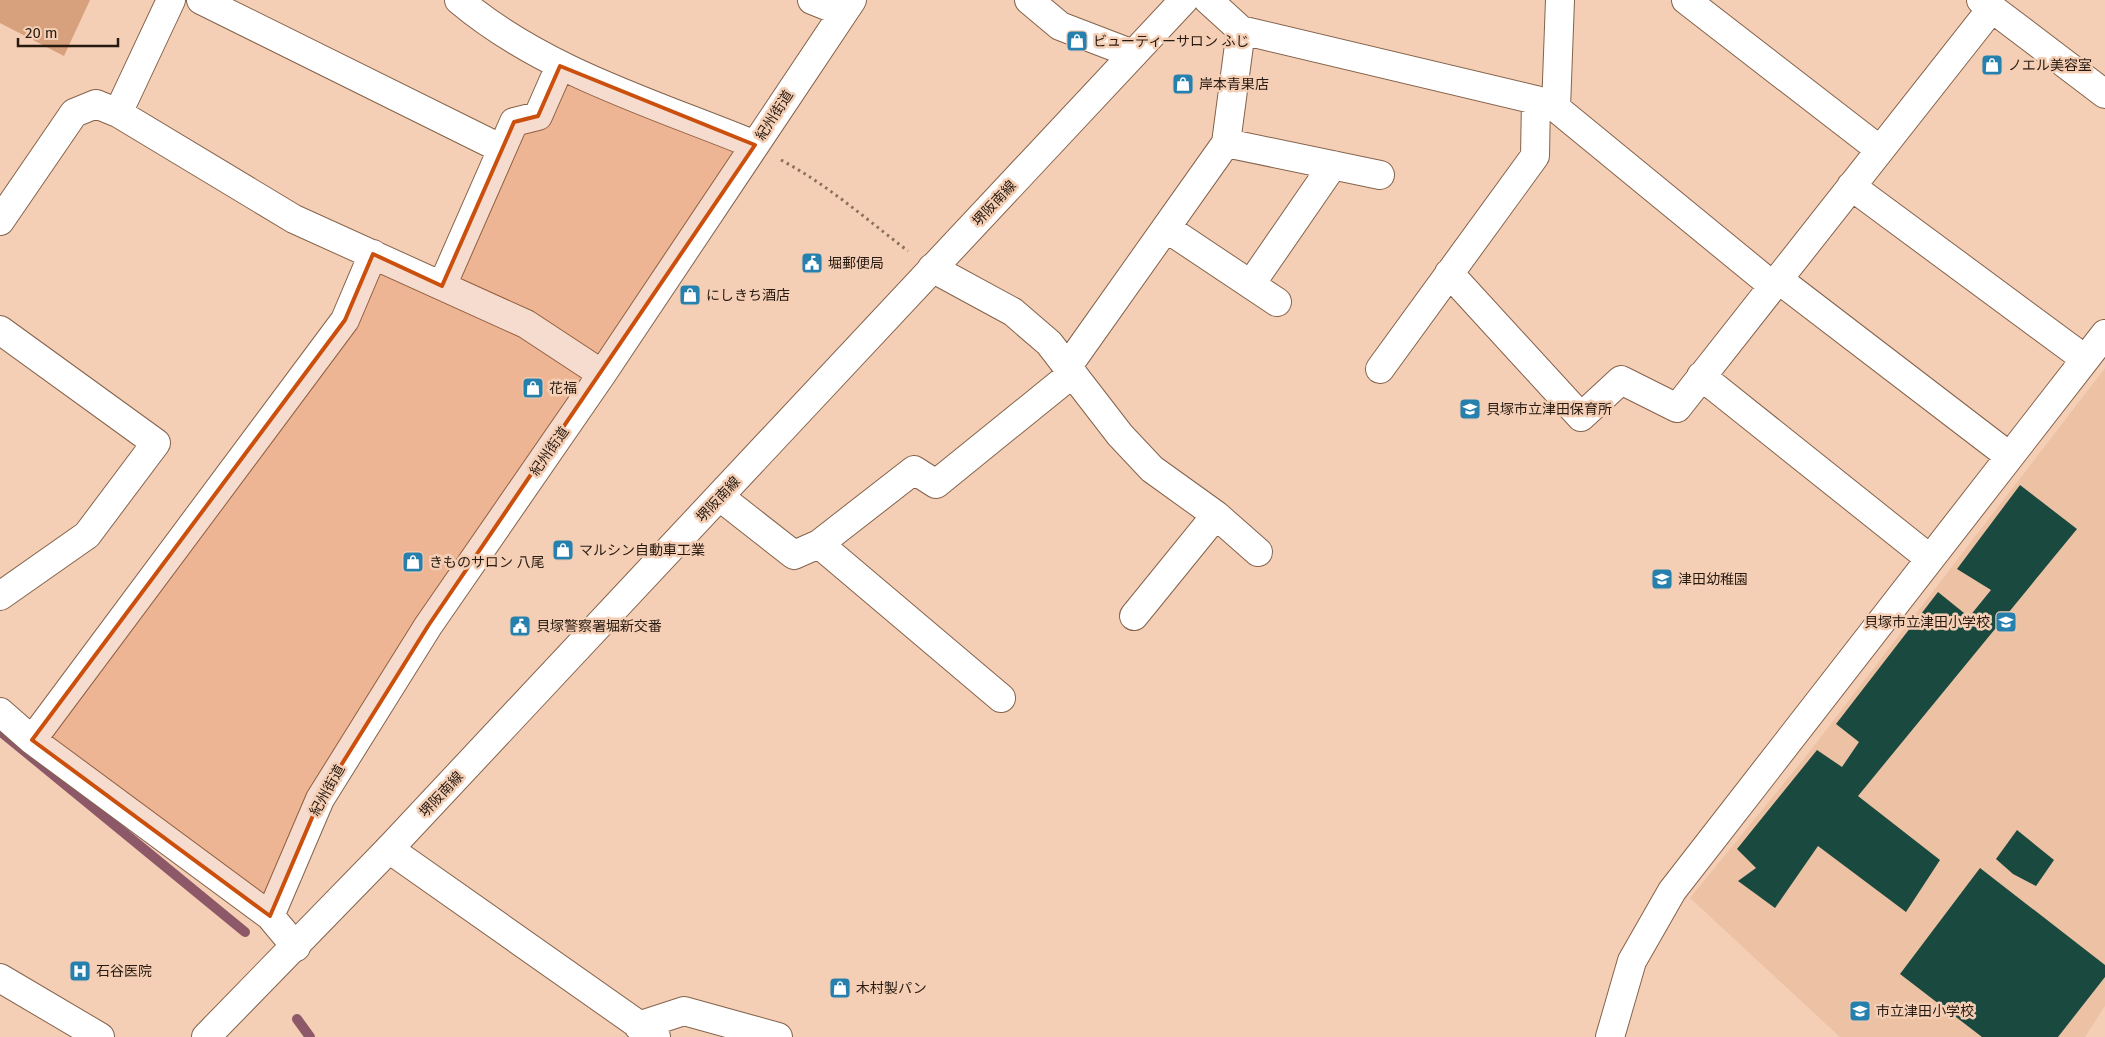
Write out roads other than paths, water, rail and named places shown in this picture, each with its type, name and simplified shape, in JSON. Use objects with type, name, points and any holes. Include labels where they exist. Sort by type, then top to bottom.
[{"type":"street","points":[[118,113],[171,0]]},
{"type":"street","points":[[201,0],[502,149]]},
{"type":"street","points":[[459,0],[486,23],[560,66],[755,144]]},
{"type":"street","points":[[812,0],[847,6]]},
{"type":"street","points":[[1029,0],[1060,26],[1133,54]]},
{"type":"street","name":"堺阪南線","points":[[206,1037],[296,948],[720,498],[932,268],[1184,0]]},
{"type":"street","points":[[1208,0],[1242,30],[1546,104],[1775,282],[2009,456]]},
{"type":"street","points":[[1380,369],[1535,156],[1546,104],[1559,0]]},
{"type":"street","points":[[1686,0],[1880,150]]},
{"type":"street","points":[[1449,273],[1581,417],[1621,380],[1677,408],[1880,150],[1986,4],[2105,94]]},
{"type":"street","name":"紀州街道","points":[[270,916],[320,799],[428,626],[602,374],[847,6]]},
{"type":"street","points":[[720,498],[794,555],[819,544],[914,470],[936,484],[1070,370],[1226,143],[1242,30]]},
{"type":"street","points":[[442,286],[514,122],[538,116],[560,66]]},
{"type":"street","points":[[0,220],[74,113],[96,104],[118,113],[294,219],[526,324],[602,374]]},
{"type":"street","points":[[1226,143],[1380,175]]},
{"type":"street","points":[[1251,284],[1333,165]]},
{"type":"street","points":[[1851,186],[2085,359]]},
{"type":"street","points":[[1166,228],[1277,302]]},
{"type":"street","points":[[32,740],[344,320],[373,254]]},
{"type":"street","points":[[932,268],[1013,312],[1049,343],[1120,435],[1152,469],[1216,515],[1258,552]]},
{"type":"street","points":[[0,330],[156,443],[87,535],[0,596]]},
{"type":"street","points":[[1610,1037],[1632,961],[1672,891],[2105,334]]},
{"type":"street","points":[[1701,376],[1929,558]]},
{"type":"street","points":[[1134,616],[1216,515]]},
{"type":"street","points":[[819,544],[1001,698]]},
{"type":"street","points":[[0,712],[32,740],[270,916],[296,948]]},
{"type":"street","points":[[389,849],[647,1032],[684,1011],[778,1037]]},
{"type":"street","points":[[0,978],[100,1037]]},
{"type":"waterway","points":[[0,731],[245,932]]},
{"type":"waterway","points":[[297,1019],[310,1037]]},
{"type":"place","name":"ビューティーサロン ふじ","points":[[1077,41]]},
{"type":"place","name":"ノエル美容室","points":[[1992,65]]},
{"type":"place","name":"岸本青果店","points":[[1183,84]]},
{"type":"place","name":"堀郵便局","points":[[812,263]]},
{"type":"place","name":"にしきち酒店","points":[[690,295]]},
{"type":"place","name":"花福","points":[[533,388]]},
{"type":"place","name":"貝塚市立津田保育所","points":[[1470,409]]},
{"type":"place","name":"マルシン自動車工業","points":[[563,550]]},
{"type":"place","name":"きものサロン 八尾","points":[[413,562]]},
{"type":"place","name":"津田幼稚園","points":[[1662,579]]},
{"type":"place","name":"貝塚市立津田小学校","points":[[2006,622]]},
{"type":"place","name":"貝塚警察署堀新交番","points":[[520,626]]},
{"type":"place","name":"石谷医院","points":[[80,971]]},
{"type":"place","name":"木村製パン","points":[[840,988]]},
{"type":"place","name":"市立津田小学校","points":[[1860,1011]]}]
